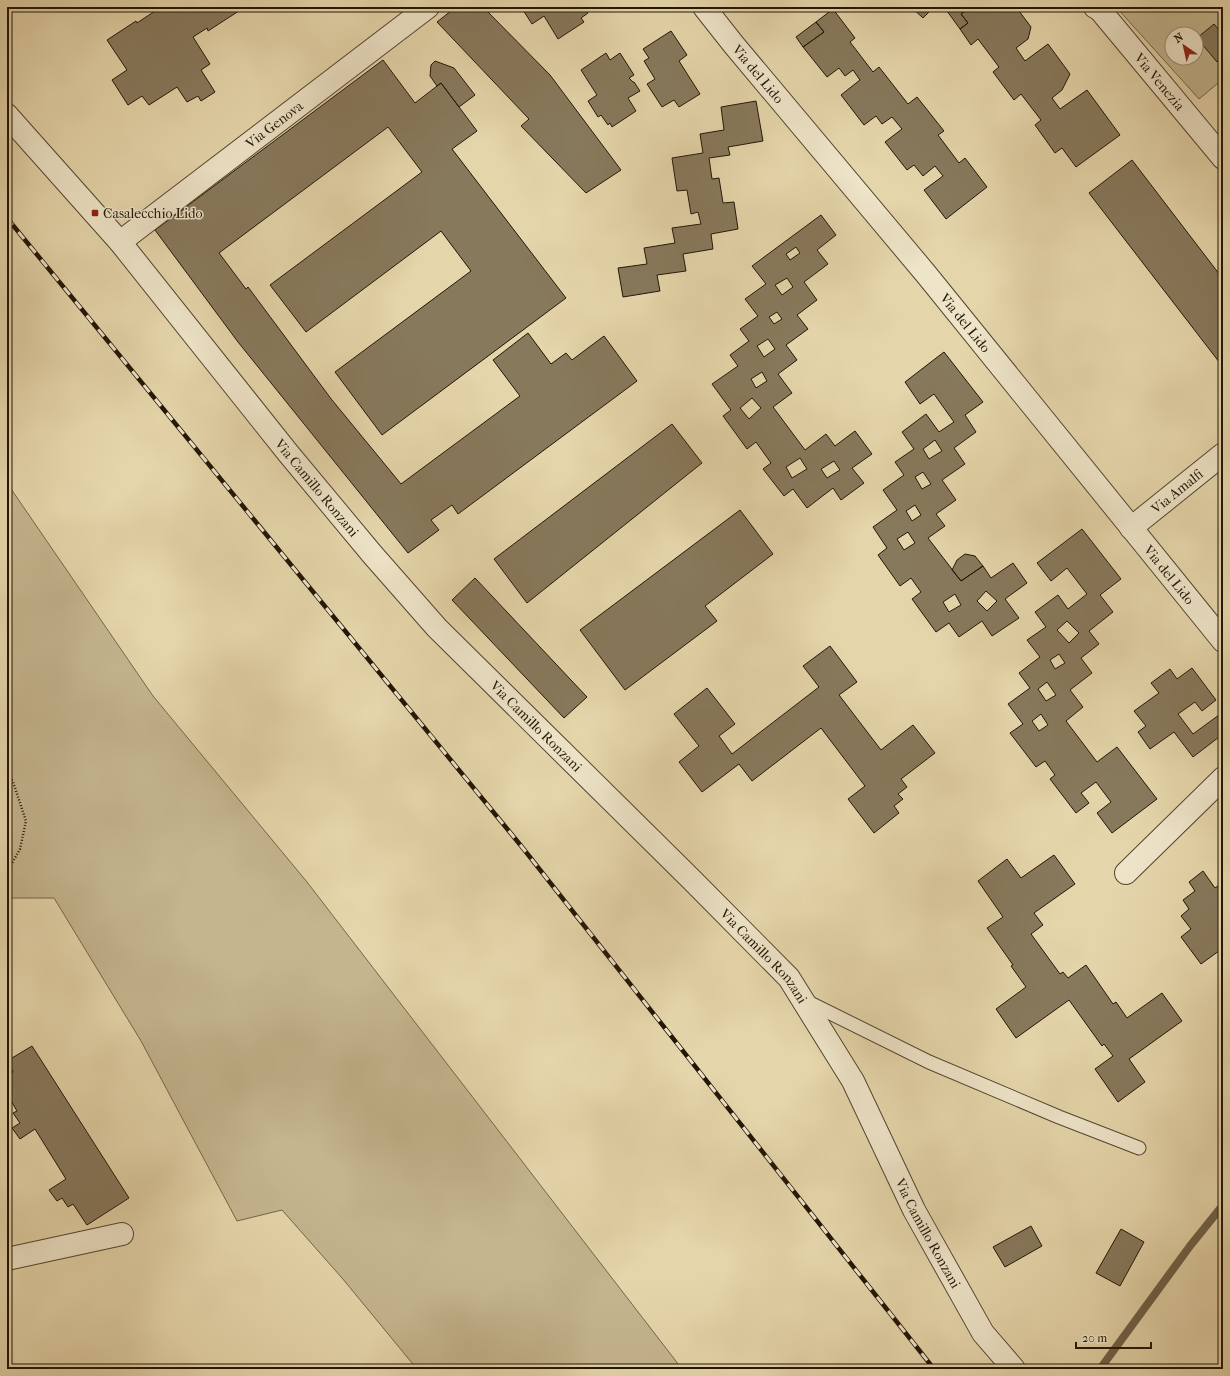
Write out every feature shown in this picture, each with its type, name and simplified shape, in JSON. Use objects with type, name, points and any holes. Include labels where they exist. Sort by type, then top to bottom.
[{"type":"street","name":"Via Genova","points":[[120,242],[428,7]]},
{"type":"street","name":"Via del Lido","points":[[704,7],[734,45],[926,274],[1223,641]]},
{"type":"street","name":"Via Venezia","points":[[1095,7],[1100,10],[1223,158]]},
{"type":"street","name":"Via Camillo Ronzani","points":[[7,115],[120,242],[288,453],[372,554],[437,628],[789,978],[854,1081],[914,1210],[983,1332],[1014,1369]]},
{"type":"street","name":"Via Amalfi","points":[[1131,528],[1223,454]]},
{"type":"street","points":[[1126,873],[1223,778]]},
{"type":"street","points":[[7,1259],[122,1234]]},
{"type":"lane","points":[[802,999],[929,1062],[1059,1117],[1138,1148]]},
{"type":"path","points":[[7,772],[26,821],[20,849],[7,872]]},
{"type":"shaded area","points":[[1116,7],[1223,7],[1223,79],[1199,99],[1169,66],[1204,66],[1204,26],[1164,26],[1164,60]]},
{"type":"shaded area","points":[[7,483],[153,696],[307,882],[682,1369],[417,1369],[342,1278],[282,1210],[237,1221],[141,1041],[54,898],[7,898]]},
{"type":"building","points":[[161,7],[245,7],[208,31],[207,28],[193,37],[210,64],[201,70],[215,92],[201,101],[198,96],[187,102],[177,87],[149,105],[142,96],[128,105],[112,80],[127,70],[107,40]]},
{"type":"building","points":[[456,7],[483,7],[550,75],[621,170],[586,193],[521,126],[529,119],[437,22]]},
{"type":"building","points":[[521,7],[584,7],[588,13],[581,18],[584,22],[558,39],[544,16],[532,24]]},
{"type":"building","points":[[911,7],[934,7],[923,18]]},
{"type":"building","points":[[953,7],[970,7],[961,14],[968,23],[960,29],[947,11]]},
{"type":"building","points":[[970,7],[980,7],[983,11],[989,7],[1016,7],[1031,27],[1028,39],[1016,48],[1025,61],[1048,44],[1070,74],[1062,90],[1052,98],[1060,109],[1087,90],[1120,135],[1076,167],[1062,148],[1055,153],[1035,125],[1041,120],[1021,94],[1014,100],[993,72],[999,67],[978,39],[971,45],[960,29],[968,23],[961,14]]},
{"type":"building","points":[[833,9],[855,38],[850,42],[873,72],[879,67],[908,104],[917,97],[944,131],[938,135],[959,163],[965,158],[987,187],[946,219],[924,190],[943,176],[935,166],[923,176],[914,165],[907,170],[885,142],[902,129],[892,117],[882,124],[876,116],[864,125],[841,95],[860,80],[853,70],[845,76],[839,68],[827,77],[803,47],[824,32],[816,22]]},
{"type":"building","points":[[816,22],[824,32],[803,47],[796,37]]},
{"type":"building","points":[[1214,24],[1223,35],[1223,56],[1217,62],[1204,46],[1204,32]]},
{"type":"building","points":[[671,31],[687,55],[679,61],[700,94],[679,107],[674,100],[662,107],[647,84],[655,79],[644,61],[649,58],[643,49]]},
{"type":"building","points":[[606,53],[610,60],[620,53],[634,75],[629,78],[634,82],[640,91],[628,98],[636,111],[612,127],[610,123],[608,125],[601,115],[598,117],[588,101],[597,95],[581,70]]},
{"type":"building","points":[[383,60],[415,103],[441,83],[477,131],[452,149],[566,298],[382,435],[335,372],[471,271],[441,231],[306,332],[270,285],[422,172],[388,127],[219,253],[246,289],[248,287],[332,400],[401,484],[520,396],[493,360],[528,333],[551,364],[566,353],[572,360],[604,336],[637,381],[458,514],[452,505],[431,520],[439,530],[408,553],[238,342],[155,230]]},
{"type":"building","points":[[435,61],[454,68],[475,95],[459,107],[441,83],[437,86],[430,76],[431,65]]},
{"type":"building","points":[[756,101],[763,141],[728,147],[730,155],[709,158],[712,179],[719,178],[723,203],[734,202],[738,229],[711,234],[713,249],[683,254],[686,271],[657,275],[660,291],[623,297],[618,268],[647,264],[644,248],[675,243],[672,228],[701,224],[698,212],[691,214],[687,190],[677,191],[672,158],[703,153],[700,134],[724,130],[721,107]]},
{"type":"building","points":[[1132,160],[1223,279],[1223,367],[1089,193]]},
{"type":"building","points":[[821,215],[836,235],[817,250],[828,264],[804,282],[817,300],[797,315],[808,329],[786,345],[797,360],[778,374],[792,393],[773,407],[805,450],[826,434],[835,446],[855,431],[872,454],[852,468],[864,483],[841,500],[833,488],[807,508],[793,489],[784,496],[763,469],[771,463],[756,442],[747,449],[723,416],[731,410],[712,384],[738,366],[730,355],[749,341],[740,329],[758,316],[745,299],[766,284],[752,266]],"holes":[[[796,247],[800,253],[790,260],[786,254]],[[787,278],[793,287],[782,295],[775,285]],[[777,312],[782,319],[774,324],[769,317]],[[768,339],[775,349],[764,357],[757,346]],[[762,372],[767,381],[756,388],[751,379]],[[752,398],[761,408],[749,419],[740,408]],[[800,458],[807,469],[792,478],[786,467]],[[834,461],[840,470],[827,478],[821,469]]]},
{"type":"building","points":[[944,352],[983,402],[965,415],[976,432],[954,448],[965,464],[942,480],[956,500],[936,514],[945,526],[928,538],[961,581],[983,566],[991,578],[1013,563],[1027,583],[1005,599],[1019,618],[992,636],[982,621],[959,637],[949,623],[936,632],[912,599],[921,592],[911,578],[900,586],[878,555],[887,548],[873,527],[897,510],[883,490],[904,475],[895,462],[914,449],[902,432],[926,414],[939,432],[954,422],[934,394],[920,404],[905,382]],"holes":[[[935,440],[942,451],[929,459],[923,449]],[[923,472],[931,484],[922,489],[915,477]],[[915,505],[921,515],[912,521],[906,511]],[[908,532],[915,543],[904,550],[897,539]],[[986,591],[997,601],[987,611],[977,601]],[[955,594],[961,605],[949,612],[943,602]]]},
{"type":"building","points":[[672,424],[702,463],[527,603],[494,559]]},
{"type":"building","points":[[740,510],[773,554],[705,606],[717,621],[625,690],[580,630]]},
{"type":"building","points":[[1082,529],[1121,579],[1100,595],[1113,612],[1089,631],[1099,644],[1081,658],[1092,673],[1070,690],[1083,707],[1066,721],[1097,762],[1117,747],[1157,799],[1112,833],[1097,813],[1111,802],[1096,782],[1081,793],[1089,803],[1076,813],[1050,779],[1055,775],[1045,761],[1036,767],[1010,733],[1023,724],[1008,704],[1030,688],[1019,673],[1040,657],[1027,640],[1046,627],[1035,612],[1058,595],[1068,609],[1087,594],[1067,568],[1051,581],[1037,563]],"holes":[[[1067,621],[1079,633],[1069,643],[1057,630]],[[1059,654],[1065,663],[1055,669],[1050,660]],[[1047,682],[1056,695],[1046,701],[1038,689]],[[1041,714],[1048,725],[1039,731],[1032,721]]]},
{"type":"building","points":[[965,554],[975,556],[983,566],[961,581],[952,570],[957,560]]},
{"type":"building","points":[[475,578],[587,697],[564,718],[452,600]]},
{"type":"building","points":[[830,646],[857,682],[839,695],[881,750],[913,725],[935,753],[901,779],[907,787],[898,794],[903,799],[894,806],[899,813],[874,833],[848,799],[865,786],[821,728],[752,781],[739,764],[702,792],[679,762],[699,746],[674,714],[707,688],[735,724],[719,736],[732,754],[819,687],[803,666]]},
{"type":"building","points":[[1192,668],[1216,700],[1202,711],[1195,702],[1178,714],[1193,734],[1223,712],[1223,734],[1193,757],[1174,732],[1150,749],[1138,732],[1146,726],[1134,711],[1159,693],[1151,683],[1170,669],[1177,679]]},
{"type":"building","points":[[1054,855],[1075,884],[1034,913],[1043,925],[1031,934],[1060,974],[1063,972],[1068,978],[1086,965],[1113,1004],[1116,1002],[1127,1018],[1162,993],[1182,1021],[1129,1059],[1145,1082],[1118,1102],[1095,1069],[1113,1056],[1104,1044],[1102,1046],[1069,1000],[1016,1038],[996,1009],[1026,987],[1011,966],[1013,965],[987,928],[1003,917],[978,881],[1007,859],[1021,878]]},
{"type":"building","points":[[1203,871],[1215,888],[1222,883],[1223,885],[1223,901],[1218,905],[1223,911],[1223,948],[1201,964],[1181,937],[1191,929],[1181,916],[1189,909],[1183,900],[1195,891],[1189,882]]},
{"type":"building","points":[[32,1046],[129,1198],[87,1225],[73,1204],[68,1207],[62,1198],[57,1201],[49,1190],[66,1179],[35,1129],[20,1139],[12,1128],[20,1123],[13,1113],[17,1111],[7,1094],[7,1076],[13,1072],[7,1061]]},
{"type":"building","points":[[1031,1226],[1042,1246],[1005,1267],[993,1247]]},
{"type":"building","points":[[1121,1229],[1144,1242],[1120,1286],[1096,1273]]},
{"type":"waterway","points":[[1100,1369],[1190,1246],[1223,1205]]},
{"type":"railway","points":[[7,218],[522,847],[934,1369]]},
{"type":"place","name":"Casalecchio Lido","points":[[95,213]]}]
